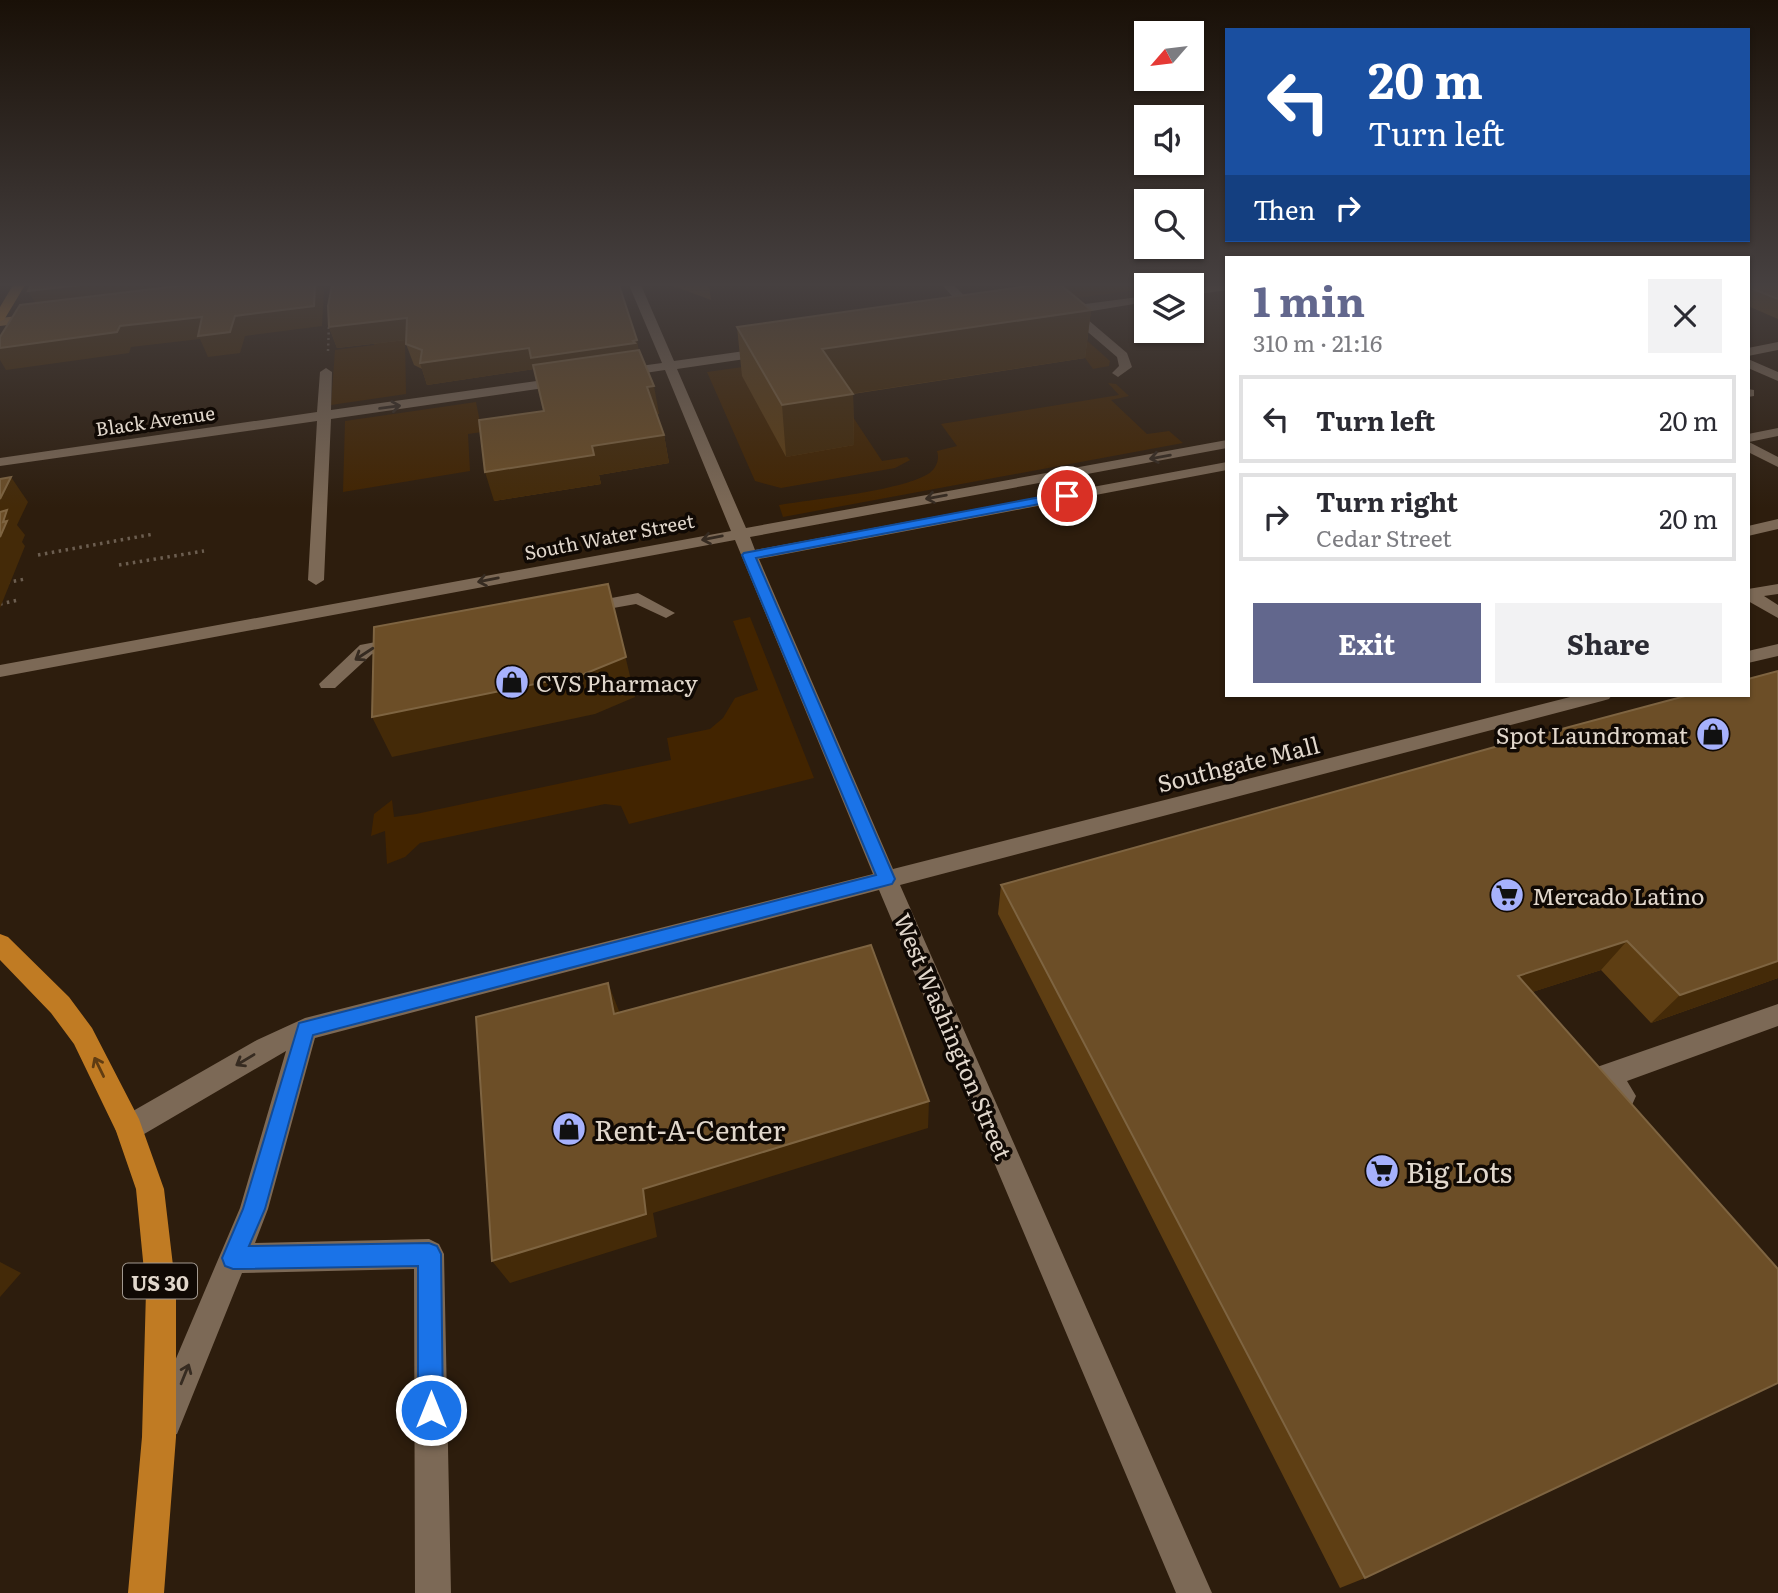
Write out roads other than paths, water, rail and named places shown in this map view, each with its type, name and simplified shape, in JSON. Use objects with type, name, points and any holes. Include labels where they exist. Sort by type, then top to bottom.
[{"type":"highway","name":"US 30","points":[[0,944],[60,1005],[83,1035],[129,1128],[150,1189],[161,1291],[159,1437],[146,1593]]},
{"type":"street","name":"West Washington Street","points":[[666,359],[1194,1593]]},
{"type":"street","points":[[608,374],[712,359]]},
{"type":"street","points":[[1118,373],[1126,368],[1124,359]]},
{"type":"street","points":[[1751,366],[1778,363]]},
{"type":"street","points":[[1751,366],[1778,377]]},
{"type":"street","points":[[316,580],[326,372]]},
{"type":"street","name":"Black Avenue","points":[[0,462],[581,378]]},
{"type":"street","points":[[1750,438],[1778,432]]},
{"type":"street","name":"South Water Street","points":[[0,671],[1225,444]]},
{"type":"street","points":[[1750,447],[1778,465]]},
{"type":"street","points":[[1750,461],[1778,465]]},
{"type":"street","points":[[748,555],[1225,466]]},
{"type":"street","points":[[1750,531],[1778,524]]},
{"type":"street","points":[[1750,595],[1778,589]]},
{"type":"street","points":[[1750,596],[1778,613]]},
{"type":"street","points":[[570,611],[638,598],[666,613]]},
{"type":"street","points":[[328,684],[366,649],[421,639]]},
{"type":"street","points":[[1750,657],[1778,650]]},
{"type":"street","name":"Southgate Mall","points":[[129,1128],[265,1048],[305,1029],[1594,697]]},
{"type":"street","points":[[1642,1118],[1605,1076],[1778,1016]]},
{"type":"street","points":[[159,1437],[254,1209],[305,1029]]},
{"type":"street","points":[[233,1258],[429,1254],[433,1593]]},
{"type":"place","name":"CVS Pharmacy","points":[[512,682]]},
{"type":"place","name":"Spot Laundromat","points":[[1713,734]]},
{"type":"place","name":"Mercado Latino","points":[[1507,895]]},
{"type":"place","name":"Rent-A-Center","points":[[569,1129]]},
{"type":"place","name":"Big Lots","points":[[1382,1171]]}]
